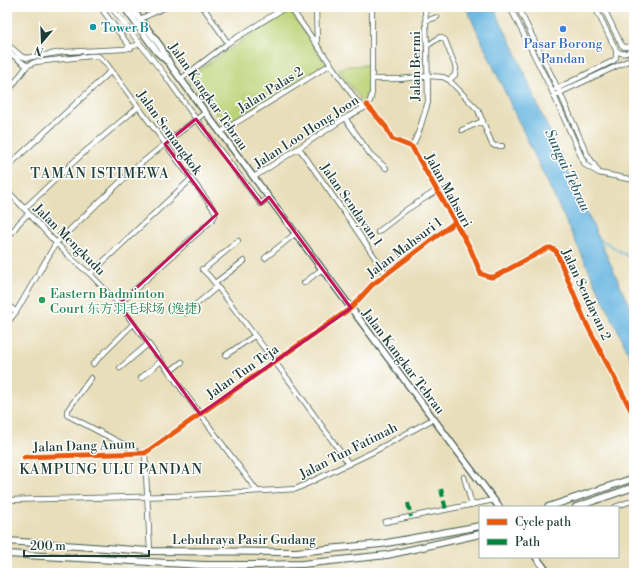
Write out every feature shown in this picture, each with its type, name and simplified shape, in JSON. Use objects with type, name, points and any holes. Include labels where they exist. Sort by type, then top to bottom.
[{"type":"highway","points":[[551,506],[634,478]]},
{"type":"highway","points":[[579,506],[634,487]]},
{"type":"highway","name":"Lebuhraya Pasir Gudang","points":[[7,541],[150,551],[296,552],[381,544],[479,526]]},
{"type":"highway","name":"Lebuhraya Pasir Gudang","points":[[7,554],[203,565],[302,564],[387,555],[479,534]]},
{"type":"highway","points":[[7,558],[24,555]]},
{"type":"main road","points":[[124,7],[157,52],[171,66]]},
{"type":"main road","name":"Jalan Kangkar Tebrau","points":[[131,7],[161,47],[171,66],[498,506]]},
{"type":"main road","points":[[537,558],[542,573]]},
{"type":"main road","points":[[537,558],[548,573]]},
{"type":"street","points":[[100,7],[131,48]]},
{"type":"street","points":[[111,7],[145,49],[261,204],[269,197]]},
{"type":"street","points":[[140,19],[166,7]]},
{"type":"street","points":[[203,7],[228,43]]},
{"type":"street","points":[[181,79],[228,43],[286,7]]},
{"type":"street","name":"Jalan Mahsuri","points":[[290,7],[356,100],[365,106],[386,127],[392,139],[412,147],[454,223],[470,248],[481,274],[486,276]]},
{"type":"street","points":[[316,7],[317,43]]},
{"type":"street","name":"Jalan Loo Hong Joon","points":[[254,177],[344,118],[365,106],[371,97],[372,7]]},
{"type":"street","name":"Jalan Bermi","points":[[412,147],[419,131],[428,102],[426,21],[424,7]]},
{"type":"street","points":[[510,7],[553,93],[585,165],[599,173],[634,180]]},
{"type":"street","points":[[518,7],[559,91],[587,154],[599,173]]},
{"type":"street","points":[[559,91],[616,58],[616,50],[596,9],[604,7],[621,44],[624,47],[634,44]]},
{"type":"street","points":[[426,21],[436,17]]},
{"type":"street","points":[[427,46],[440,37],[445,40],[456,68],[455,75],[449,80]]},
{"type":"street","points":[[7,44],[21,56],[26,58],[63,52],[131,48],[140,44]]},
{"type":"street","points":[[145,49],[151,44]]},
{"type":"street","points":[[616,50],[622,54],[634,50]]},
{"type":"street","points":[[7,51],[27,66],[7,93]]},
{"type":"street","name":"Jalan Semangkok","points":[[27,66],[35,62],[98,56],[106,63],[215,211],[215,215],[212,220],[119,304]]},
{"type":"street","points":[[553,93],[634,58]]},
{"type":"street","name":"Jalan Palas 2","points":[[221,132],[331,64]]},
{"type":"street","points":[[7,167],[112,71]]},
{"type":"street","points":[[372,79],[400,79],[428,76],[442,77],[449,80],[478,110],[492,144],[495,146],[502,146]]},
{"type":"street","points":[[24,209],[81,155],[138,107]]},
{"type":"street","points":[[7,324],[16,312],[56,243],[134,170],[206,112]]},
{"type":"street","points":[[344,118],[370,154],[386,168]]},
{"type":"street","points":[[462,130],[483,121]]},
{"type":"street","name":"Jalan Sendayan 1","points":[[299,148],[386,274]]},
{"type":"street","points":[[90,274],[191,179]]},
{"type":"street","name":"Jalan Mengkudu","points":[[7,190],[56,243],[90,274],[119,304],[257,491]]},
{"type":"street","points":[[378,232],[406,210],[436,191]]},
{"type":"street","points":[[7,239],[28,214]]},
{"type":"street","name":"Jalan Mahsuri 1","points":[[351,308],[372,285],[454,223]]},
{"type":"street","points":[[265,258],[296,233]]},
{"type":"street","points":[[238,241],[203,270],[275,362],[349,464]]},
{"type":"street","name":"Jalan Sendayan 2","points":[[486,276],[490,278],[494,277],[548,248],[556,251],[579,308],[634,416]]},
{"type":"street","points":[[186,313],[244,261]]},
{"type":"street","points":[[304,283],[322,269]]},
{"type":"street","points":[[7,304],[16,312]]},
{"type":"street","name":"Jalan Tun Teja","points":[[144,453],[351,308]]},
{"type":"street","points":[[93,364],[133,324]]},
{"type":"street","points":[[226,355],[254,336]]},
{"type":"street","points":[[120,368],[148,344]]},
{"type":"street","points":[[142,378],[161,361]]},
{"type":"street","points":[[169,372],[182,362]]},
{"type":"street","points":[[92,378],[67,411],[67,416],[144,453],[150,551]]},
{"type":"street","name":"Jalan Tun Fatimah","points":[[7,500],[147,497],[296,489],[349,464],[433,419]]},
{"type":"street","name":"Jalan Dang Anum","points":[[24,457],[144,453]]},
{"type":"street","points":[[464,477],[472,505]]},
{"type":"street","points":[[384,522],[494,500]]},
{"type":"street","points":[[618,506],[634,500]]},
{"type":"highlighted area","points":[[196,119],[261,204],[269,197],[351,308],[200,414],[119,304],[217,214],[165,144]]},
{"type":"green space","points":[[289,9],[326,64],[226,126],[187,78]]},
{"type":"green space","points":[[369,65],[369,91],[366,100],[363,103],[338,69],[348,66]]},
{"type":"water","points":[[466,7],[493,7],[513,46],[538,106],[634,315],[634,365],[516,116]]},
{"type":"waterway","points":[[598,238],[634,260]]},
{"type":"marked path","points":[[441,489],[446,510]]},
{"type":"marked path","points":[[408,503],[411,517]]},
{"type":"cycle path","points":[[367,105],[386,127],[392,139],[412,147],[470,248],[481,274],[494,277],[548,248],[556,251],[585,321],[634,416]]},
{"type":"cycle path","points":[[24,457],[145,453],[351,308],[372,285],[454,223]]},
{"type":"place","name":"Tower B","points":[[93,27]]},
{"type":"place","name":"Pasar Borong Pandan","points":[[563,29]]},
{"type":"place","name":"Eastern Badminton Court 东方羽毛球场 (逸捷)","points":[[42,300]]},
{"type":"district","name":"TAMAN ISTIMEWA","points":[[100,173]]},
{"type":"district","name":"KAMPUNG ULU PANDAN","points":[[111,469]]},
{"type":"water label","name":"Sungai Tebrau","points":[[568,170]]}]
